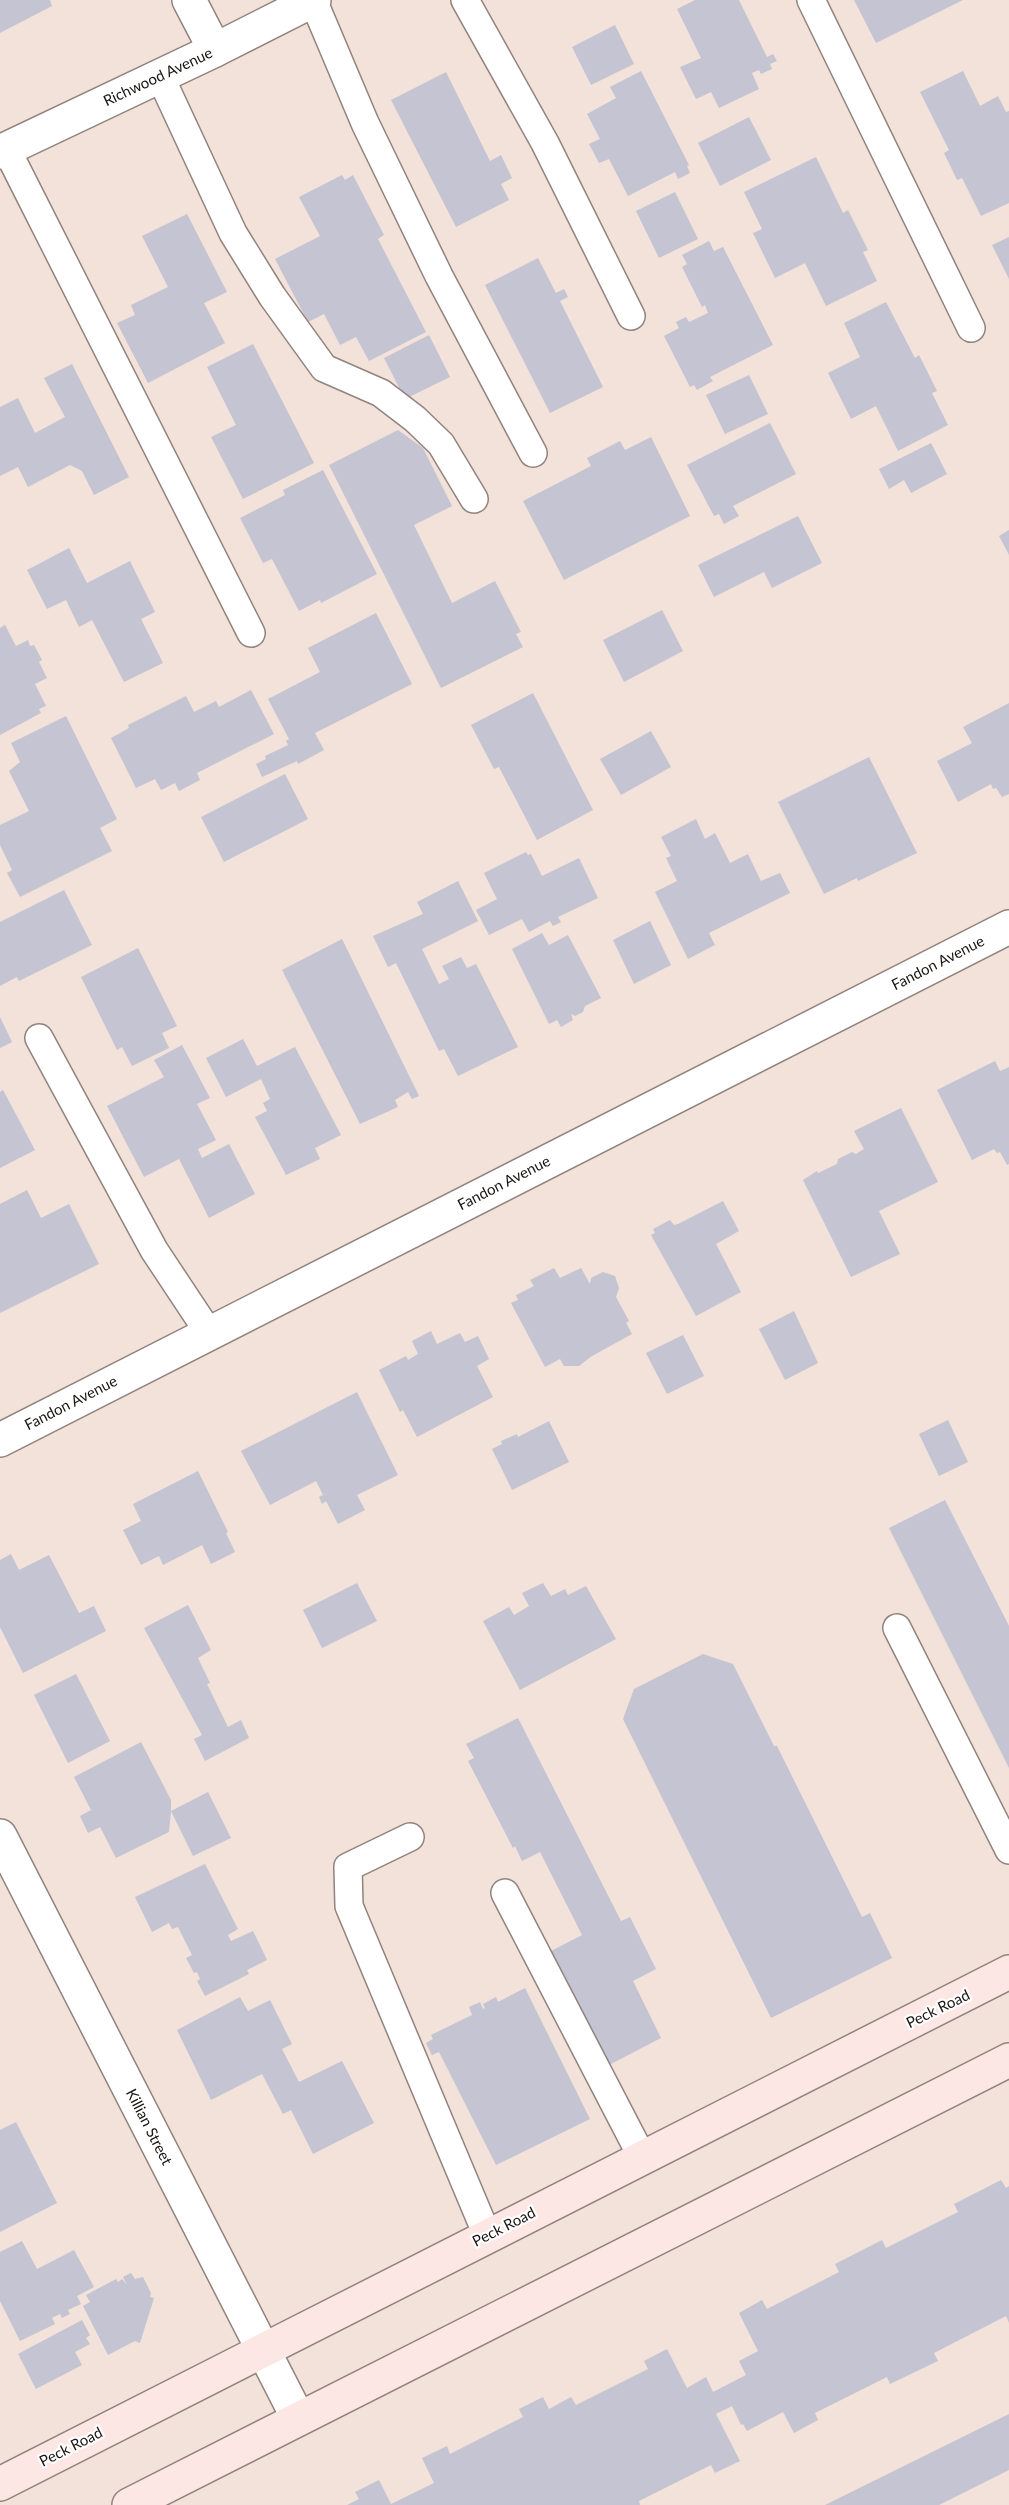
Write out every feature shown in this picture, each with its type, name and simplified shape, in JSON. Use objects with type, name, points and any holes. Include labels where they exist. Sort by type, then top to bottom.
[{"type":"main road","name":"Peck Road","points":[[0,2484],[262,2349],[1009,1972]]},
{"type":"main road","points":[[129,2505],[1009,2060]]},
{"type":"street","points":[[189,0],[215,50]]},
{"type":"street","name":"Richwood Avenue","points":[[3,150],[215,50],[314,0]]},
{"type":"street","name":"Fandon Avenue","points":[[0,1440],[1009,927]]},
{"type":"street","name":"Killian Street","points":[[0,1836],[298,2418]]},
{"type":"lane","points":[[314,0],[365,123],[439,276],[533,453]]},
{"type":"lane","points":[[465,0],[545,143],[631,316]]},
{"type":"lane","points":[[811,0],[971,328]]},
{"type":"lane","points":[[160,76],[233,232],[272,296],[324,368],[381,393],[415,419],[441,444],[474,499]]},
{"type":"lane","points":[[3,150],[251,633]]},
{"type":"lane","points":[[39,1038],[154,1250],[209,1333]]},
{"type":"lane","points":[[897,1628],[1009,1850]]},
{"type":"lane","points":[[410,1837],[348,1867],[349,1906],[487,2235]]},
{"type":"lane","points":[[505,1893],[642,2157]]},
{"type":"building","points":[[0,0],[50,0],[52,6],[0,33]]},
{"type":"building","points":[[695,0],[739,0],[767,57],[773,54],[777,61],[770,64],[772,69],[761,74],[759,70],[752,73],[759,89],[719,108],[711,92],[696,99],[680,67],[701,58],[677,9]]},
{"type":"building","points":[[854,0],[963,0],[876,43]]},
{"type":"building","points":[[615,25],[634,64],[591,85],[572,47]]},
{"type":"building","points":[[641,71],[689,165],[687,166],[690,173],[678,179],[675,172],[628,196],[609,159],[599,163],[589,144],[600,139],[587,114],[616,98],[610,87]]},
{"type":"building","points":[[963,71],[980,106],[998,96],[1006,112],[1009,111],[1009,203],[981,216],[962,178],[957,180],[944,153],[949,150],[920,92]]},
{"type":"building","points":[[446,72],[490,161],[501,155],[512,178],[501,184],[509,200],[456,227],[391,100]]},
{"type":"building","points":[[749,117],[771,160],[720,186],[698,143]]},
{"type":"building","points":[[816,157],[843,213],[848,210],[868,250],[863,252],[877,281],[826,306],[805,263],[775,278],[753,233],[762,229],[744,192]]},
{"type":"building","points":[[342,175],[345,180],[353,175],[384,235],[378,239],[426,332],[369,361],[356,337],[340,345],[324,314],[308,322],[275,259],[320,236],[299,197]]},
{"type":"building","points":[[675,192],[698,239],[659,258],[636,211]]},
{"type":"building","points":[[187,214],[227,292],[204,303],[225,343],[148,383],[117,323],[135,315],[131,305],[168,287],[142,236]]},
{"type":"building","points":[[1009,237],[1009,279],[992,245]]},
{"type":"building","points":[[709,241],[714,251],[723,247],[773,345],[710,377],[713,381],[697,390],[694,385],[690,387],[664,336],[679,328],[676,322],[686,317],[689,322],[708,313],[705,305],[702,307],[682,267],[687,264],[682,255]]},
{"type":"building","points":[[538,258],[556,293],[564,289],[568,297],[560,301],[603,387],[550,413],[485,285]]},
{"type":"building","points":[[886,302],[915,358],[919,355],[937,391],[932,393],[948,425],[898,451],[876,406],[851,419],[828,373],[860,357],[844,323]]},
{"type":"building","points":[[429,335],[450,377],[405,399],[384,358]]},
{"type":"building","points":[[253,344],[314,463],[243,499],[211,437],[236,425],[207,367]]},
{"type":"building","points":[[72,364],[129,477],[94,495],[82,471],[70,465],[28,487],[18,467],[0,476],[0,407],[18,398],[35,433],[65,417],[44,378]]},
{"type":"building","points":[[749,375],[768,414],[725,434],[706,395]]},
{"type":"building","points":[[770,423],[796,474],[733,506],[739,516],[724,524],[719,514],[714,516],[687,465]]},
{"type":"building","points":[[398,430],[423,448],[452,506],[414,525],[452,603],[495,581],[521,632],[516,634],[523,647],[441,688],[329,465]]},
{"type":"building","points":[[651,437],[690,516],[564,580],[523,501],[591,466],[587,458],[620,441],[625,450]]},
{"type":"building","points":[[931,443],[947,474],[911,493],[904,480],[889,489],[879,469]]},
{"type":"building","points":[[323,470],[377,574],[321,603],[320,600],[299,611],[272,559],[263,563],[240,518],[285,495],[283,490]]},
{"type":"building","points":[[798,516],[822,563],[772,588],[764,572],[714,597],[698,565]]},
{"type":"building","points":[[1009,530],[1009,555],[999,536]]},
{"type":"building","points":[[69,548],[87,583],[130,561],[155,612],[141,619],[163,663],[124,682],[92,620],[79,627],[66,600],[47,609],[27,570]]},
{"type":"building","points":[[662,610],[683,651],[624,682],[603,640]]},
{"type":"building","points":[[376,613],[412,684],[315,733],[324,750],[298,764],[297,761],[262,777],[256,764],[266,759],[265,756],[288,745],[286,741],[289,739],[268,699],[320,672],[308,648]]},
{"type":"building","points":[[5,625],[16,646],[28,640],[30,646],[34,645],[42,660],[39,662],[47,678],[35,684],[46,706],[39,709],[41,713],[0,735],[0,628]]},
{"type":"building","points":[[251,690],[274,734],[197,773],[200,780],[179,791],[175,783],[161,790],[155,779],[136,788],[111,738],[129,728],[128,725],[186,696],[194,712],[216,701],[219,707]]},
{"type":"building","points":[[533,693],[593,810],[537,840],[499,767],[494,769],[471,725]]},
{"type":"building","points":[[1009,703],[1009,794],[1002,797],[991,784],[958,802],[937,761],[972,743],[963,727]]},
{"type":"building","points":[[66,716],[117,819],[100,828],[112,851],[20,897],[7,873],[12,870],[0,845],[0,825],[29,811],[9,771],[20,762],[11,743]]},
{"type":"building","points":[[651,731],[671,767],[621,795],[600,759]]},
{"type":"building","points":[[869,757],[917,853],[858,881],[857,878],[824,894],[778,802]]},
{"type":"building","points":[[285,774],[308,819],[224,862],[201,817]]},
{"type":"building","points":[[696,819],[705,839],[715,833],[730,863],[748,854],[761,881],[780,873],[790,893],[709,933],[715,945],[688,959],[655,892],[677,881],[666,858],[671,856],[661,837]]},
{"type":"building","points":[[526,852],[528,855],[531,854],[542,876],[579,858],[598,898],[558,917],[561,922],[553,926],[550,921],[529,932],[522,919],[489,935],[476,910],[497,899],[484,873]]},
{"type":"building","points":[[458,881],[478,921],[422,949],[439,984],[449,979],[442,966],[461,957],[467,968],[476,964],[518,1047],[458,1076],[444,1049],[439,1051],[396,963],[388,967],[373,936],[423,914],[417,902]]},
{"type":"building","points":[[64,890],[92,945],[19,981],[17,977],[0,986],[0,922]]},
{"type":"building","points":[[650,921],[671,965],[634,984],[613,940]]},
{"type":"building","points":[[542,933],[549,945],[568,935],[601,998],[585,1006],[583,1012],[575,1016],[571,1014],[573,1020],[561,1027],[557,1020],[549,1024],[512,949]]},
{"type":"building","points":[[342,939],[419,1096],[412,1099],[408,1092],[395,1100],[398,1107],[360,1124],[282,970]]},
{"type":"building","points":[[138,948],[177,1026],[162,1033],[169,1048],[132,1066],[122,1047],[117,1050],[81,977]]},
{"type":"building","points":[[0,1017],[12,1042],[0,1048]]},
{"type":"building","points":[[243,1039],[257,1066],[295,1047],[341,1135],[315,1148],[320,1159],[286,1175],[255,1117],[267,1111],[263,1103],[270,1099],[261,1079],[226,1097],[206,1058]]},
{"type":"building","points":[[182,1045],[210,1098],[197,1104],[216,1140],[198,1149],[202,1158],[229,1144],[255,1194],[209,1218],[179,1159],[144,1177],[107,1106],[164,1077],[154,1060]]},
{"type":"building","points":[[995,1061],[1000,1071],[1009,1067],[1009,1164],[1007,1165],[1000,1152],[997,1153],[994,1149],[972,1160],[937,1090]]},
{"type":"building","points":[[3,1090],[35,1150],[0,1168],[0,1092]]},
{"type":"building","points":[[901,1108],[938,1182],[879,1211],[900,1254],[851,1277],[803,1180],[817,1171],[818,1173],[837,1164],[838,1159],[864,1149],[854,1131]]},
{"type":"building","points":[[27,1190],[41,1218],[69,1204],[99,1264],[0,1313],[0,1204]]},
{"type":"building","points":[[723,1201],[739,1231],[716,1244],[741,1292],[696,1316],[651,1235],[655,1233],[653,1229],[670,1220],[674,1225],[678,1224]]},
{"type":"building","points":[[554,1268],[560,1278],[581,1268],[590,1284],[591,1278],[603,1272],[615,1276],[619,1288],[616,1297],[629,1321],[626,1323],[632,1334],[592,1356],[579,1366],[564,1366],[560,1359],[545,1367],[511,1303],[518,1300],[516,1295],[534,1286],[530,1280]]},
{"type":"building","points":[[794,1311],[818,1363],[785,1380],[759,1329]]},
{"type":"building","points":[[431,1331],[437,1344],[460,1333],[465,1342],[478,1336],[489,1359],[477,1366],[493,1397],[417,1437],[403,1410],[400,1412],[379,1370],[406,1356],[408,1360],[418,1354],[412,1341]]},
{"type":"building","points":[[683,1335],[704,1376],[667,1394],[646,1353]]},
{"type":"building","points":[[357,1392],[398,1475],[357,1495],[365,1510],[338,1524],[326,1501],[322,1504],[319,1497],[323,1495],[316,1481],[270,1505],[241,1451]]},
{"type":"building","points":[[948,1420],[968,1462],[939,1476],[919,1434]]},
{"type":"building","points":[[549,1421],[569,1462],[512,1490],[492,1449],[502,1444],[501,1441],[517,1434],[518,1437]]},
{"type":"building","points":[[198,1471],[228,1532],[226,1533],[235,1552],[211,1564],[202,1545],[163,1565],[159,1556],[141,1565],[123,1530],[141,1521],[133,1504]]},
{"type":"building","points":[[945,1500],[1009,1626],[1009,1768],[889,1528]]},
{"type":"building","points":[[11,1554],[19,1570],[49,1555],[79,1613],[94,1606],[106,1631],[23,1673],[0,1627],[0,1560]]},
{"type":"building","points":[[357,1583],[377,1621],[322,1648],[303,1610]]},
{"type":"building","points":[[543,1583],[551,1596],[565,1589],[568,1595],[586,1586],[616,1639],[520,1690],[483,1621],[509,1607],[514,1615],[529,1606],[522,1593]]},
{"type":"building","points":[[188,1605],[211,1650],[198,1658],[210,1683],[207,1684],[228,1727],[241,1720],[249,1738],[205,1761],[194,1739],[202,1735],[144,1628]]},
{"type":"building","points":[[703,1654],[733,1664],[774,1746],[777,1746],[862,1917],[870,1913],[892,1958],[771,2018],[623,1719],[634,1689]]},
{"type":"building","points":[[76,1674],[110,1741],[68,1763],[34,1695]]},
{"type":"building","points":[[518,1718],[621,1921],[630,1917],[656,1969],[633,1981],[661,2038],[609,2065],[551,1951],[582,1935],[540,1852],[522,1861],[468,1761],[474,1758],[466,1744]]},
{"type":"building","points":[[141,1742],[171,1800],[169,1832],[116,1858],[100,1827],[88,1833],[80,1816],[91,1810],[74,1777]]},
{"type":"building","points":[[208,1792],[231,1838],[193,1856],[171,1811]]},
{"type":"building","points":[[205,1864],[238,1929],[228,1935],[231,1941],[253,1931],[267,1960],[247,1970],[249,1974],[205,1996],[197,1981],[200,1979],[197,1972],[194,1973],[186,1958],[192,1955],[178,1927],[172,1929],[169,1923],[152,1932],[135,1897]]},
{"type":"building","points":[[525,1988],[590,2119],[496,2165],[439,2052],[432,2055],[426,2043],[433,2039],[431,2035],[472,2015],[469,2007],[480,2002],[483,2009],[485,2008],[483,2004],[496,1997],[498,2002]]},
{"type":"building","points":[[240,1997],[248,2011],[270,2000],[292,2044],[282,2049],[299,2082],[342,2061],[374,2123],[313,2154],[291,2110],[283,2114],[262,2074],[211,2100],[177,2030]]},
{"type":"building","points":[[16,2122],[57,2203],[0,2232],[0,2130]]},
{"type":"building","points":[[1001,2180],[1006,2188],[1009,2186],[1009,2323],[1006,2316],[934,2353],[938,2361],[890,2384],[887,2377],[815,2413],[818,2420],[794,2433],[783,2412],[747,2431],[743,2424],[741,2425],[732,2406],[716,2414],[740,2461],[715,2473],[711,2465],[639,2501],[640,2505],[347,2505],[359,2499],[355,2492],[379,2480],[391,2504],[434,2483],[422,2458],[447,2446],[450,2454],[523,2417],[519,2409],[543,2397],[549,2409],[571,2397],[576,2405],[648,2369],[644,2361],[667,2349],[687,2388],[706,2377],[713,2392],[746,2375],[739,2361],[758,2351],[739,2313],[762,2300],[767,2309],[839,2272],[835,2264],[882,2240],[886,2248],[958,2212],[954,2204]]},
{"type":"building","points":[[22,2241],[37,2269],[74,2250],[94,2287],[77,2296],[81,2304],[68,2310],[70,2314],[62,2318],[60,2314],[52,2318],[55,2324],[20,2341],[0,2301],[0,2252]]},
{"type":"building","points":[[131,2273],[135,2279],[143,2277],[151,2293],[150,2297],[154,2298],[140,2343],[135,2341],[108,2355],[83,2306],[90,2302],[86,2295],[116,2279],[118,2282],[122,2279],[127,2285],[123,2277]]},
{"type":"building","points":[[82,2320],[90,2335],[86,2338],[90,2344],[75,2352],[82,2365],[36,2389],[18,2354]]},
{"type":"building","points":[[1009,2414],[1009,2470],[939,2505],[825,2505]]}]
